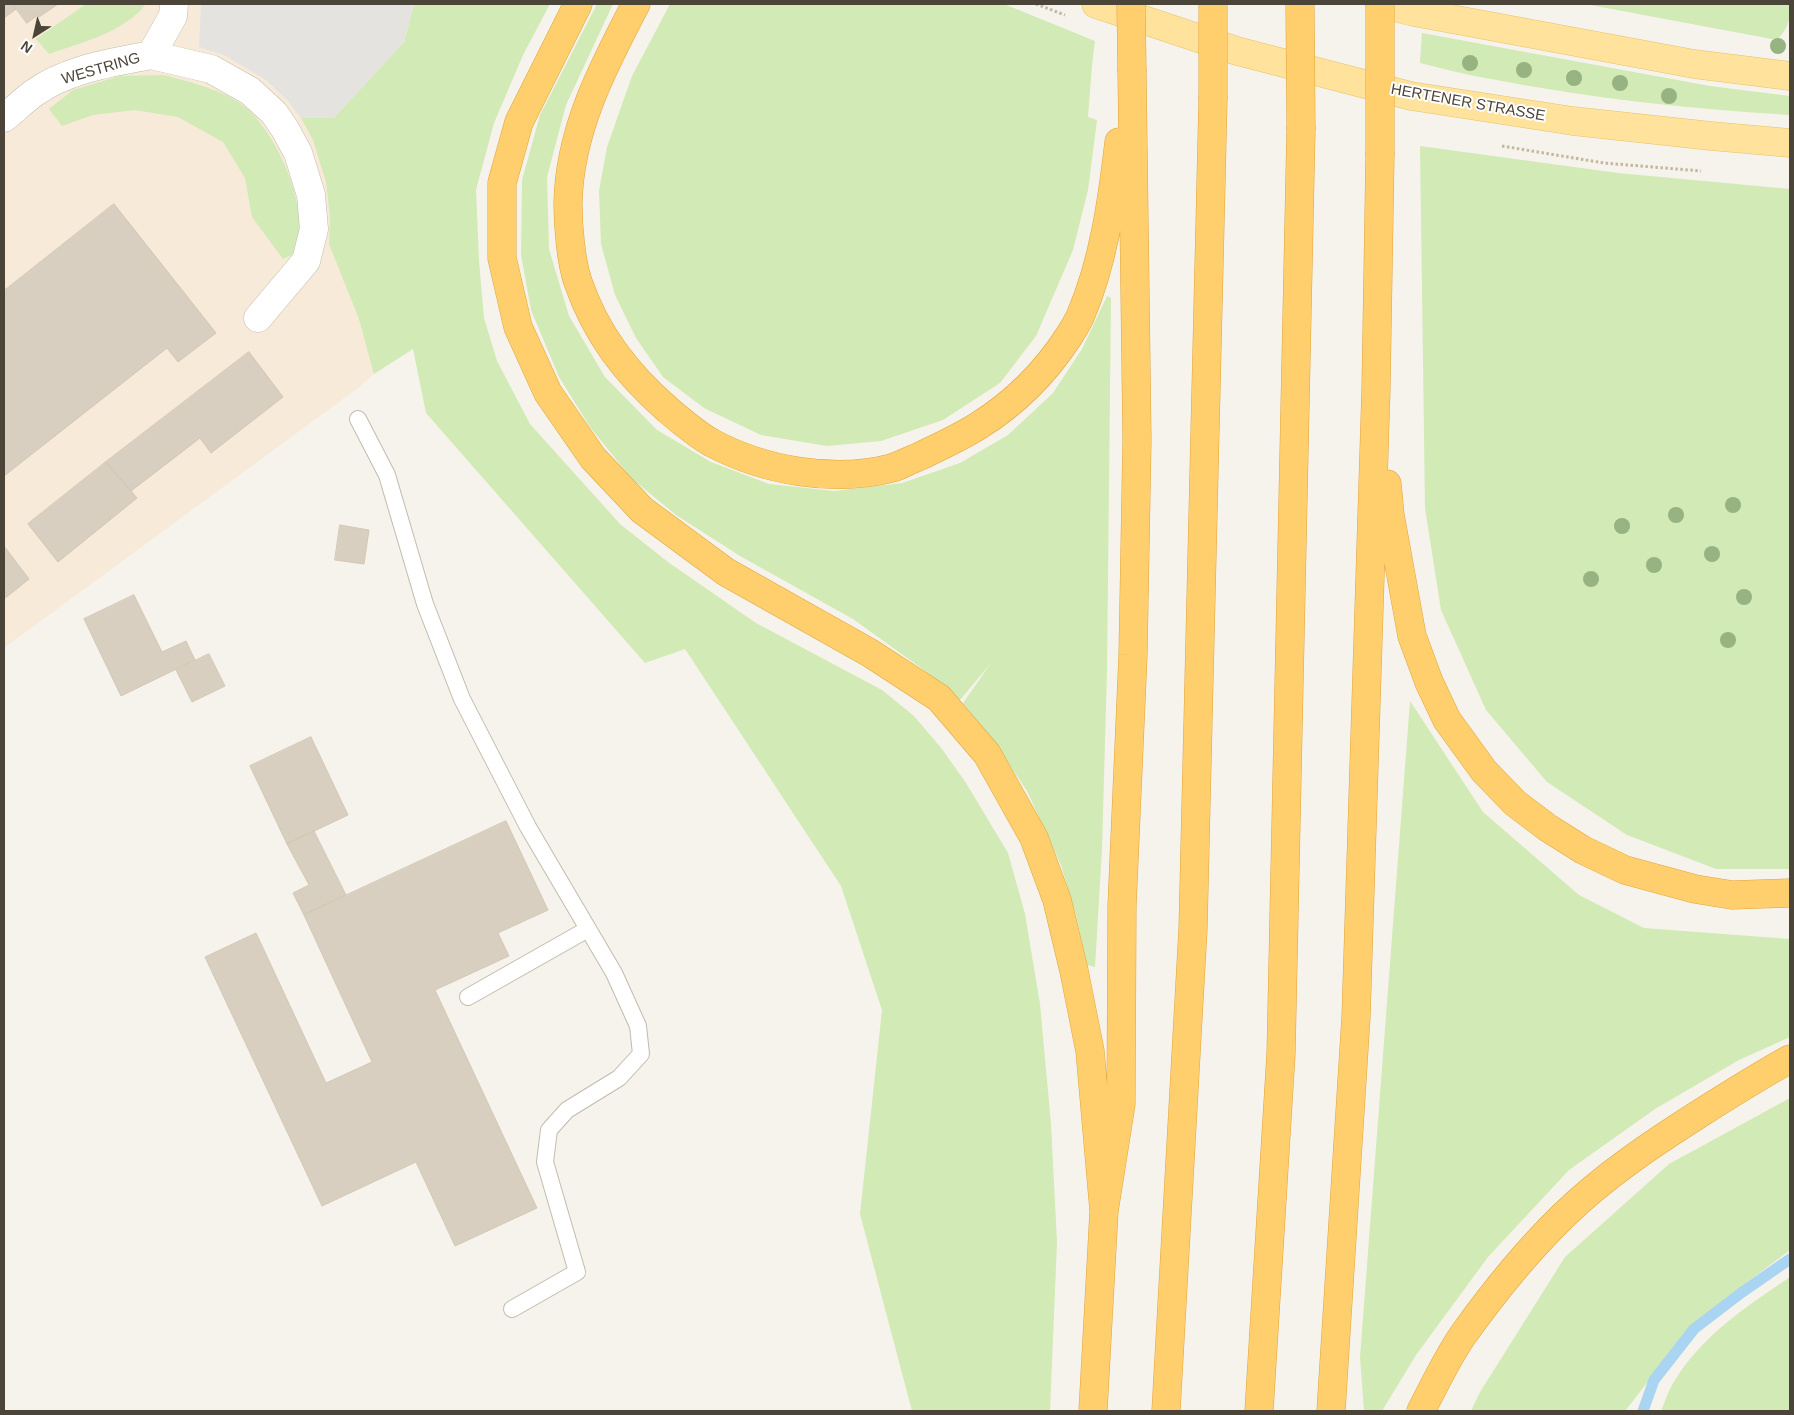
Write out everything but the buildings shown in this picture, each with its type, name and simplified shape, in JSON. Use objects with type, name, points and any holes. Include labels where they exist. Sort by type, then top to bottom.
[{"type":"highway","points":[[578,4],[519,122],[502,183],[502,258],[518,327],[548,393],[593,458],[642,510],[726,572],[870,653],[939,698],[987,754],[1034,838],[1059,909],[1090,1051],[1104,1211]]},
{"type":"highway","points":[[636,4],[602,70],[576,139],[568,204],[577,279],[606,342],[650,394],[680,420],[711,443],[735,453],[776,467],[805,472],[865,473],[894,467],[952,441],[991,418],[1020,395],[1055,358],[1080,318],[1096,272],[1110,216],[1123,112],[1132,72]]},
{"type":"highway","points":[[1093,1411],[1104,1211],[1121,1104],[1122,906],[1133,635],[1137,440],[1131,4]]},
{"type":"highway","points":[[1166,1411],[1193,929],[1213,99],[1213,4]]},
{"type":"highway","points":[[1259,1411],[1282,1054],[1301,129],[1300,4]]},
{"type":"highway","points":[[1331,1411],[1356,1017],[1376,389],[1380,155],[1380,4]]},
{"type":"highway","points":[[1376,389],[1390,515],[1412,636],[1429,682],[1447,720],[1484,771],[1515,803],[1548,828],[1583,850],[1625,870],[1695,889],[1732,895],[1790,893]]},
{"type":"highway","points":[[1422,1411],[1462,1336],[1516,1266],[1563,1215],[1589,1192],[1650,1145],[1762,1074],[1790,1059]]},
{"type":"main road","name":"HERTENER STRASSE","points":[[1096,4],[1237,51],[1411,96],[1573,121],[1790,143]]},
{"type":"main road","points":[[1380,4],[1694,64],[1789,71]]},
{"type":"street","name":"WESTRING","points":[[151,55],[173,16],[174,4]]},
{"type":"street","name":"WESTRING","points":[[4,118],[35,92],[71,74],[110,63],[151,55],[211,69],[250,91],[274,114],[285,129],[298,153],[310,196],[314,229],[306,261],[258,318]]},
{"type":"lane","points":[[358,420],[387,475],[425,604],[462,699],[528,827],[614,972],[638,1026],[641,1054],[619,1078],[567,1110],[549,1130],[545,1162],[577,1272],[512,1309]]},
{"type":"lane","points":[[468,997],[588,928]]},
{"type":"shaded area","points":[[4,4],[414,4],[404,42],[413,348],[374,374],[358,388],[4,648]]},
{"type":"shaded area","points":[[201,4],[414,4],[404,42],[334,118],[301,118],[287,100],[266,80],[224,55],[199,47]]},
{"type":"green space","points":[[86,4],[146,4],[137,14],[114,29],[88,41],[49,54],[36,39]]},
{"type":"green space","points":[[414,4],[550,4],[523,55],[494,123],[476,190],[484,318],[497,361],[530,424],[620,524],[668,562],[756,623],[882,690],[914,716],[942,749],[966,783],[1008,853],[1025,914],[1040,1004],[1051,1124],[1057,1242],[1050,1411],[912,1411],[860,1214],[882,1010],[841,886],[685,649],[645,663],[426,413],[413,349],[374,374],[359,319],[329,244],[330,216],[326,182],[313,140],[301,118],[334,118],[404,42]]},
{"type":"green space","points":[[597,4],[613,4],[566,105],[547,177],[549,249],[569,316],[605,377],[657,430],[711,462],[769,484],[834,491],[902,483],[960,463],[1008,435],[1053,393],[1082,349],[1107,296],[1111,298],[1107,670],[1102,849],[1095,967],[1087,965],[1076,915],[1061,865],[1027,791],[990,736],[963,703],[991,663],[960,700],[921,668],[853,619],[740,556],[676,515],[631,478],[590,427],[559,377],[531,310],[521,255],[522,180],[540,115]]},
{"type":"green space","points":[[670,4],[1004,4],[1095,41],[1088,117],[1097,120],[1088,190],[1073,250],[1036,336],[1000,383],[943,420],[881,441],[827,446],[761,435],[704,408],[663,377],[636,338],[615,295],[601,244],[599,191],[607,147],[632,76]]},
{"type":"green space","points":[[1585,4],[1790,4],[1790,10],[1786,27],[1777,40]]},
{"type":"green space","points":[[1422,33],[1710,86],[1790,96],[1790,115],[1715,110],[1602,97],[1464,74],[1420,63]]},
{"type":"green space","points":[[164,75],[206,87],[237,101],[265,129],[281,158],[294,189],[299,218],[298,252],[283,259],[252,217],[245,178],[223,142],[178,117],[134,110],[93,115],[62,126],[49,109],[73,90],[120,76]]},
{"type":"green space","points":[[1420,146],[1618,173],[1790,189],[1790,869],[1716,869],[1627,835],[1547,782],[1486,710],[1441,610],[1425,508]]},
{"type":"green space","points":[[1410,701],[1483,812],[1579,895],[1644,928],[1790,939],[1790,1037],[1739,1060],[1655,1109],[1569,1170],[1488,1257],[1416,1355],[1382,1411],[1364,1411],[1360,1357]]},
{"type":"green space","points":[[1790,1098],[1790,1250],[1690,1328],[1625,1411],[1471,1411],[1480,1392],[1565,1257],[1669,1164]]},
{"type":"green space","points":[[1790,1277],[1790,1411],[1661,1411],[1667,1395],[1686,1364],[1712,1335],[1742,1310]]},
{"type":"waterway","points":[[1643,1411],[1654,1380],[1694,1329],[1790,1259]]}]
